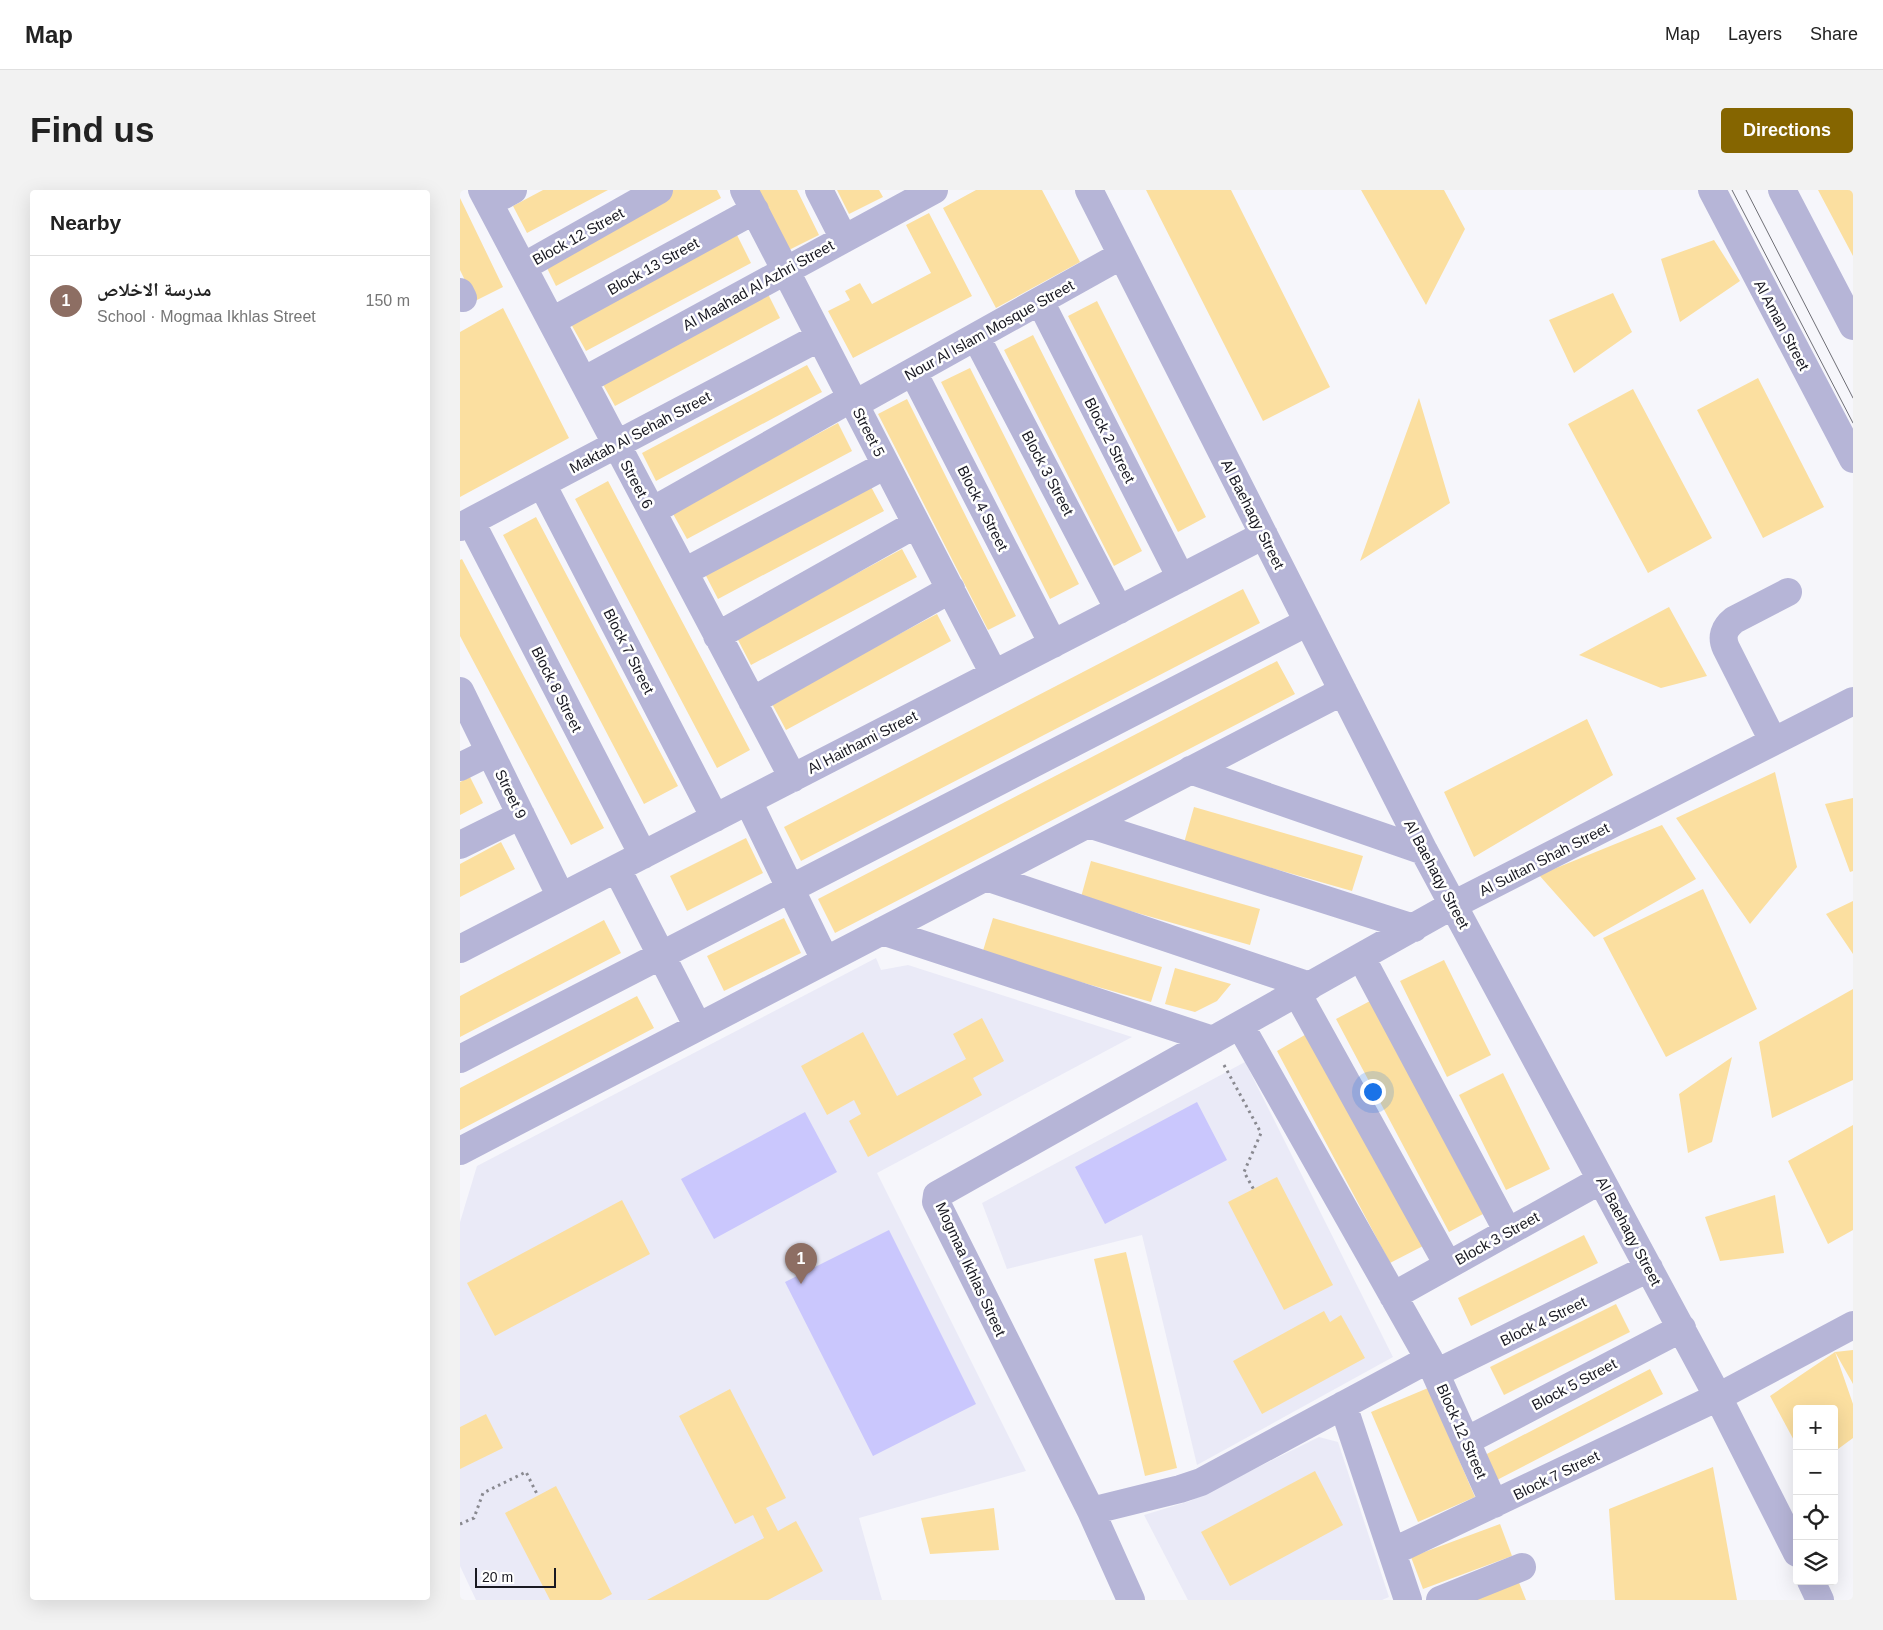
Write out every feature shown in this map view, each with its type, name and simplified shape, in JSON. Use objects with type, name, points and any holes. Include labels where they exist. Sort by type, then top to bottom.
[{"type":"street","points":[[485,196],[513,190]]},
{"type":"street","name":"Block 12 Street","points":[[523,266],[660,190]]},
{"type":"street","points":[[819,190],[844,239]]},
{"type":"street","name":"Al Maahad Al Azhri Street","points":[[583,381],[844,239],[904,197],[934,190]]},
{"type":"street","name":"Al Baehaqy Street","points":[[1090,190],[1424,851],[1682,1328],[1793,1545]]},
{"type":"street","name":"Al Aman Street","points":[[1712,190],[1853,458]]},
{"type":"street","points":[[1782,190],[1853,326]]},
{"type":"street","name":"Street 6","points":[[485,196],[793,778]]},
{"type":"street","name":"Street 5","points":[[749,200],[994,674]]},
{"type":"street","name":"Block 13 Street","points":[[552,321],[749,200]]},
{"type":"street","name":"Nour Al Islam Mosque Street","points":[[652,511],[853,401],[913,372],[1122,255]]},
{"type":"street","name":"Block 2 Street","points":[[1040,301],[1181,578]]},
{"type":"street","name":"Block 3 Street","points":[[976,336],[1119,610]]},
{"type":"street","name":"Maktab Al Sehah Street","points":[[466,525],[820,338]]},
{"type":"street","name":"Block 4 Street","points":[[913,372],[1053,644]]},
{"type":"street","points":[[684,572],[886,465]]},
{"type":"street","name":"Block 7 Street","points":[[542,484],[715,818]]},
{"type":"street","points":[[718,636],[916,524]]},
{"type":"street","name":"Block 8 Street","points":[[466,525],[643,855]]},
{"type":"street","name":"Al Haithami Street","points":[[460,949],[1264,535]]},
{"type":"street","points":[[752,701],[951,589]]},
{"type":"street","points":[[1773,741],[1726,648],[1724,637],[1728,625],[1734,620],[1788,592]]},
{"type":"street","points":[[460,1059],[1308,622]]},
{"type":"street","points":[[460,1151],[1343,691]]},
{"type":"street","name":"Street 9","points":[[460,692],[561,897]]},
{"type":"street","name":"Al Sultan Shah Street","points":[[1213,1040],[1454,905],[1853,701]]},
{"type":"street","points":[[460,767],[490,752]]},
{"type":"street","points":[[1190,770],[1424,851]]},
{"type":"street","points":[[748,801],[825,960]]},
{"type":"street","points":[[460,845],[521,814]]},
{"type":"street","points":[[1088,824],[1414,928]]},
{"type":"street","points":[[617,869],[698,1027]]},
{"type":"street","points":[[986,877],[1304,989],[1448,1265]]},
{"type":"street","points":[[882,931],[1213,1040]]},
{"type":"street","points":[[1361,957],[1508,1232]]},
{"type":"street","name":"Block 12 Street","points":[[1240,1025],[1432,1366],[1494,1504]]},
{"type":"street","name":"Mogmaa Ikhlas Street","points":[[1131,1600],[1091,1511],[936,1202],[937,1194],[1213,1040]]},
{"type":"street","name":"Block 3 Street","points":[[1393,1296],[1602,1180]]},
{"type":"street","name":"Block 4 Street","points":[[1091,1511],[1201,1482],[1343,1405],[1649,1268]]},
{"type":"street","name":"Block 7 Street","points":[[1392,1552],[1718,1397],[1853,1325]]},
{"type":"street","name":"Block 5 Street","points":[[1466,1441],[1682,1328]]},
{"type":"street","points":[[1343,1405],[1408,1600]]},
{"type":"street","points":[[1440,1600],[1522,1567]]},
{"type":"street","points":[[1813,1585],[1820,1600]]},
{"type":"path","points":[[1213,1040],[1227,1072],[1261,1133],[1244,1172],[1254,1190]]},
{"type":"path","points":[[460,1524],[474,1518],[483,1493],[526,1472],[538,1496]]},
{"type":"shaded area","points":[[876,958],[881,970],[908,965],[1132,1037],[877,1173],[1026,1471],[859,1518],[882,1600],[476,1600],[460,1566],[460,1222],[477,1166]]},
{"type":"shaded area","points":[[1245,1062],[1393,1357],[1197,1465],[1142,1235],[1007,1269],[982,1203]]},
{"type":"shaded area","points":[[1197,1102],[1227,1160],[1105,1224],[1075,1167]]},
{"type":"shaded area","points":[[805,1112],[837,1172],[714,1239],[681,1179]]},
{"type":"shaded area","points":[[889,1230],[976,1404],[873,1456],[785,1282]]},
{"type":"shaded area","points":[[1319,1437],[1338,1442],[1389,1597],[1382,1600],[1188,1600],[1144,1515],[1190,1501]]},
{"type":"building","points":[[543,190],[608,190],[527,233],[513,206]]},
{"type":"building","points":[[670,190],[717,190],[721,198],[556,286],[542,258]]},
{"type":"building","points":[[754,190],[797,190],[819,235],[785,252]]},
{"type":"building","points":[[837,190],[879,190],[883,197],[849,214]]},
{"type":"building","points":[[976,190],[1042,190],[1080,262],[996,308],[943,208]]},
{"type":"building","points":[[1146,190],[1231,190],[1330,387],[1263,421]]},
{"type":"building","points":[[1361,190],[1444,190],[1465,229],[1426,305]]},
{"type":"building","points":[[1818,190],[1853,190],[1853,256]]},
{"type":"building","points":[[460,198],[503,287],[475,301],[460,270]]},
{"type":"building","points":[[929,213],[972,296],[853,358],[828,311],[850,300],[845,291],[860,283],[872,304],[931,273],[906,225]]},
{"type":"building","points":[[737,235],[751,263],[586,351],[571,324]]},
{"type":"building","points":[[1714,240],[1740,281],[1680,322],[1661,259]]},
{"type":"building","points":[[766,290],[780,318],[615,406],[600,379]]},
{"type":"building","points":[[1613,293],[1632,332],[1574,373],[1549,320]]},
{"type":"building","points":[[1097,301],[1206,517],[1178,532],[1068,316]]},
{"type":"building","points":[[503,308],[569,438],[460,497],[460,332]]},
{"type":"building","points":[[1033,335],[1142,551],[1114,566],[1004,350]]},
{"type":"building","points":[[807,365],[822,392],[656,481],[642,453]]},
{"type":"building","points":[[970,368],[1079,584],[1050,599],[941,382]]},
{"type":"building","points":[[1758,378],[1824,507],[1763,538],[1697,410]]},
{"type":"building","points":[[1633,389],[1712,538],[1648,573],[1568,424]]},
{"type":"building","points":[[1419,398],[1450,503],[1360,561]]},
{"type":"building","points":[[907,399],[1016,616],[988,630],[878,414]]},
{"type":"building","points":[[838,423],[852,451],[687,539],[672,512]]},
{"type":"building","points":[[608,481],[750,750],[717,768],[575,499]]},
{"type":"building","points":[[869,483],[884,511],[718,599],[704,572]]},
{"type":"building","points":[[536,517],[678,786],[644,804],[503,535]]},
{"type":"building","points":[[902,549],[917,577],[751,665],[737,638]]},
{"type":"building","points":[[462,559],[604,828],[571,845],[460,636],[460,560]]},
{"type":"building","points":[[1243,589],[1260,623],[801,861],[784,827]]},
{"type":"building","points":[[1669,607],[1707,676],[1661,688],[1579,655]]},
{"type":"building","points":[[937,614],[951,641],[786,730],[771,702]]},
{"type":"building","points":[[1277,661],[1295,694],[835,933],[818,899]]},
{"type":"building","points":[[1587,719],[1613,775],[1474,857],[1444,792]]},
{"type":"building","points":[[1775,772],[1797,867],[1750,924],[1676,818]]},
{"type":"building","points":[[470,777],[483,803],[460,815],[460,782]]},
{"type":"building","points":[[1853,798],[1853,871],[1850,872],[1825,804]]},
{"type":"building","points":[[1194,807],[1363,856],[1352,891],[1184,843]]},
{"type":"building","points":[[1662,825],[1696,879],[1594,937],[1539,875]]},
{"type":"building","points":[[746,838],[763,873],[687,911],[670,876]]},
{"type":"building","points":[[501,842],[515,869],[460,897],[460,864]]},
{"type":"building","points":[[1091,861],[1260,909],[1250,945],[1081,897]]},
{"type":"building","points":[[1703,889],[1757,1009],[1666,1057],[1603,938]]},
{"type":"building","points":[[1853,901],[1853,954],[1826,914]]},
{"type":"building","points":[[784,918],[801,953],[724,991],[707,956]]},
{"type":"building","points":[[993,918],[1162,967],[1151,1002],[982,954]]},
{"type":"building","points":[[604,920],[621,953],[460,1037],[460,996]]},
{"type":"building","points":[[1444,960],[1491,1055],[1447,1077],[1400,981]]},
{"type":"building","points":[[1175,968],[1231,984],[1217,1001],[1195,1012],[1165,1004]]},
{"type":"building","points":[[1853,989],[1853,1080],[1772,1118],[1759,1042]]},
{"type":"building","points":[[637,996],[654,1028],[460,1130],[460,1088]]},
{"type":"building","points":[[1370,1001],[1483,1214],[1449,1232],[1336,1019]]},
{"type":"building","points":[[982,1018],[1004,1061],[973,1078],[982,1095],[868,1157],[849,1121],[861,1114],[854,1100],[827,1115],[801,1066],[863,1032],[897,1096],[966,1059],[953,1034]]},
{"type":"building","points":[[1310,1032],[1423,1246],[1390,1263],[1277,1051]]},
{"type":"building","points":[[1732,1057],[1712,1142],[1688,1153],[1679,1094]]},
{"type":"building","points":[[1503,1073],[1550,1169],[1506,1190],[1459,1095]]},
{"type":"building","points":[[1853,1125],[1853,1230],[1828,1244],[1788,1161]]},
{"type":"building","points":[[1277,1177],[1333,1285],[1284,1310],[1228,1202]]},
{"type":"building","points":[[1775,1195],[1784,1253],[1720,1261],[1705,1217]]},
{"type":"building","points":[[622,1200],[650,1254],[495,1336],[467,1283]]},
{"type":"building","points":[[1584,1235],[1598,1263],[1471,1326],[1458,1298]]},
{"type":"building","points":[[1126,1252],[1177,1468],[1145,1476],[1094,1259]]},
{"type":"building","points":[[1616,1304],[1630,1332],[1504,1395],[1490,1367]]},
{"type":"building","points":[[1324,1311],[1330,1322],[1341,1315],[1365,1358],[1262,1414],[1233,1361]]},
{"type":"building","points":[[1853,1350],[1853,1384],[1835,1352]]},
{"type":"building","points":[[1835,1352],[1853,1404],[1853,1438],[1838,1449],[1838,1405],[1793,1405],[1793,1439],[1770,1396]]},
{"type":"building","points":[[1650,1369],[1663,1394],[1495,1481],[1483,1456]]},
{"type":"building","points":[[1428,1388],[1475,1497],[1418,1522],[1371,1412]]},
{"type":"building","points":[[730,1389],[786,1498],[766,1508],[778,1531],[796,1521],[823,1571],[768,1600],[647,1600],[764,1538],[753,1515],[735,1524],[679,1416]]},
{"type":"building","points":[[486,1414],[503,1448],[460,1469],[460,1427]]},
{"type":"building","points":[[1713,1467],[1737,1600],[1615,1600],[1609,1509]]},
{"type":"building","points":[[1315,1471],[1343,1525],[1230,1586],[1201,1532]]},
{"type":"building","points":[[556,1486],[612,1594],[601,1600],[550,1600],[505,1513]]},
{"type":"building","points":[[994,1508],[999,1550],[930,1554],[921,1518]]},
{"type":"building","points":[[1500,1524],[1512,1556],[1423,1589],[1411,1557]]},
{"type":"building","points":[[1518,1580],[1526,1600],[1464,1600]]},
{"type":"tram line","points":[[1732,190],[1853,423]]},
{"type":"tram line","points":[[1746,190],[1853,398]]},
{"type":"place","name":"مدرسة الاخلاص","points":[[801,1284]]}]
